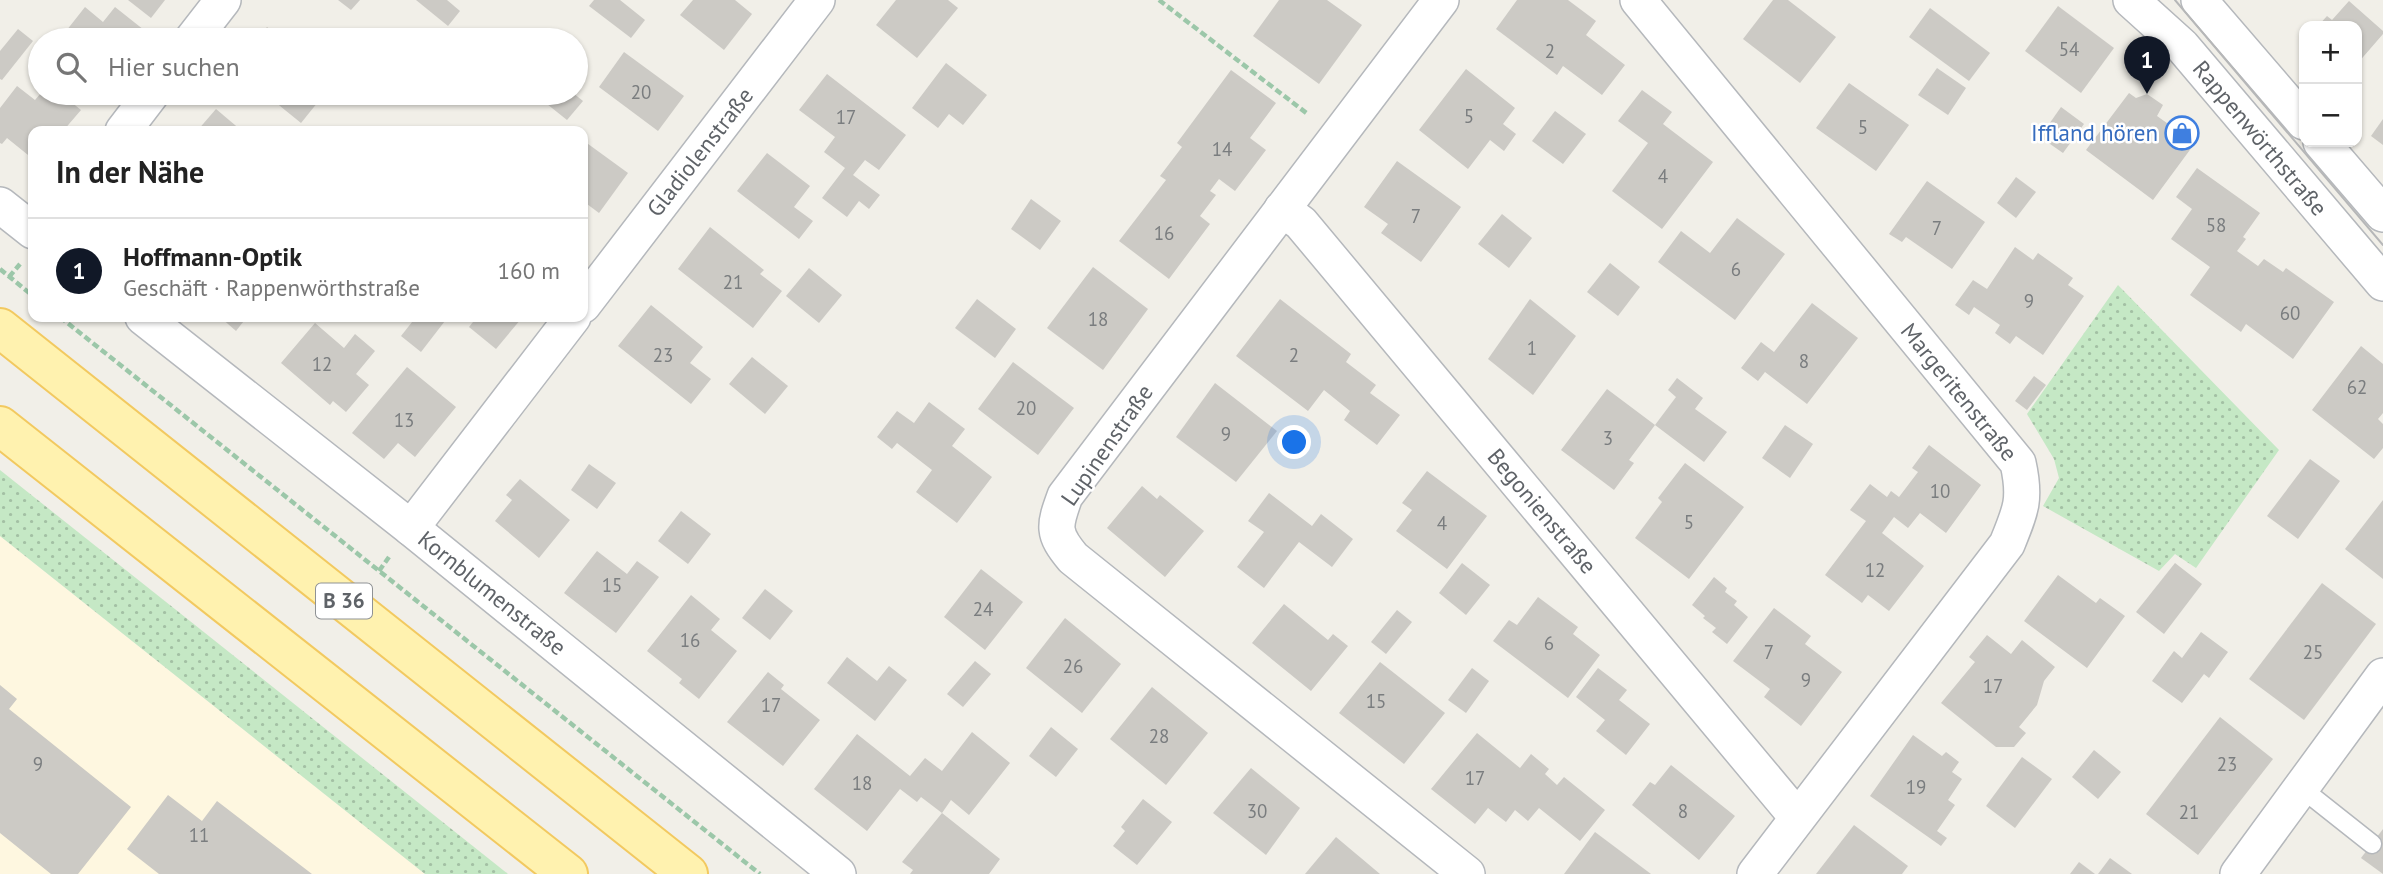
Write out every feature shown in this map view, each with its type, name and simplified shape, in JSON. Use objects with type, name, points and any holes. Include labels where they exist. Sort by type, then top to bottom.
[{"type":"main road","name":"B 36","points":[[0,328],[688,874]]},
{"type":"main road","points":[[0,426],[568,874]]},
{"type":"street","points":[[201,28],[223,0]]},
{"type":"street","name":"Gladiolenstraße","points":[[588,298],[817,0]]},
{"type":"street","name":"Lupinenstraße","points":[[1441,0],[1065,496],[1056,520],[1059,541],[1073,558],[1467,874]]},
{"type":"street","name":"Margeritenstraße","points":[[1638,0],[2018,463],[2023,487],[2022,507],[2007,544],[1755,874]]},
{"type":"street","name":"Rappenwörthstraße","points":[[2131,0],[2182,46],[2383,283]]},
{"type":"street","name":"Rappenwörthstraße","points":[[2200,0],[2299,116]]},
{"type":"street","points":[[127,126],[143,105]]},
{"type":"street","name":"Rappenwörthstraße","points":[[2325,147],[2383,214]]},
{"type":"street","points":[[0,205],[28,227]]},
{"type":"street","name":"Begonienstraße","points":[[1282,209],[1301,223],[1797,817]]},
{"type":"street","name":"Kornblumenstraße","points":[[149,322],[411,528],[838,874]]},
{"type":"street","points":[[411,528],[569,322]]},
{"type":"street","points":[[2238,874],[2383,676]]},
{"type":"lane","points":[[2158,0],[2182,46]]},
{"type":"lane","points":[[2300,787],[2372,844]]},
{"type":"path","points":[[1159,0],[1338,137]]},
{"type":"path","points":[[0,269],[28,292]]},
{"type":"path","points":[[66,322],[760,874]]},
{"type":"shaded area","points":[[0,536],[425,874],[0,874]]},
{"type":"green space","points":[[2118,285],[2279,450],[2196,568],[2175,554],[2159,571],[2043,506],[2059,478],[2054,459],[2027,414]]},
{"type":"green space","points":[[0,470],[508,874],[425,874],[0,536]]},
{"type":"building","points":[[128,0],[165,0],[151,18]]},
{"type":"building","points":[[338,0],[360,0],[351,10]]},
{"type":"building","points":[[416,0],[447,0],[460,11],[448,26]]},
{"type":"building","points":[[594,0],[620,0],[645,20],[631,38],[589,6]]},
{"type":"building","points":[[693,0],[735,0],[752,14],[724,50],[680,15]]},
{"type":"building","points":[[896,0],[948,0],[958,8],[917,58],[876,25]]},
{"type":"building","points":[[1279,0],[1327,0],[1362,25],[1319,84],[1253,36]]},
{"type":"building","points":[[1517,0],[1568,0],[1596,21],[1586,35],[1625,65],[1602,95],[1563,66],[1557,75],[1496,29]]},
{"type":"building","points":[[1773,0],[1788,0],[1836,37],[1800,83],[1743,39]]},
{"type":"building","points":[[2349,1],[2383,31],[2383,34],[2362,58],[2362,21],[2322,21],[2327,16],[2332,20]]},
{"type":"building","points":[[2058,6],[2114,48],[2081,93],[2025,51]]},
{"type":"building","points":[[85,7],[103,22],[115,7],[141,28],[68,28]]},
{"type":"building","points":[[1930,8],[1990,53],[1969,81],[1909,37]]},
{"type":"building","points":[[18,29],[28,37],[28,47],[2,80],[0,51]]},
{"type":"building","points":[[624,52],[684,96],[658,131],[599,87]]},
{"type":"building","points":[[946,63],[987,95],[963,125],[949,114],[938,128],[912,108]]},
{"type":"building","points":[[1937,68],[1966,88],[1948,115],[1918,95]]},
{"type":"building","points":[[1466,69],[1515,108],[1503,124],[1516,134],[1504,151],[1490,140],[1468,169],[1419,130]]},
{"type":"building","points":[[1231,70],[1276,103],[1250,138],[1266,150],[1235,191],[1219,179],[1210,191],[1216,195],[1200,216],[1210,224],[1169,279],[1119,241],[1166,180],[1160,176],[1182,147],[1177,143]]},
{"type":"building","points":[[827,74],[906,135],[879,170],[865,160],[853,175],[880,195],[869,209],[859,201],[847,217],[822,198],[845,168],[824,152],[835,137],[799,110]]},
{"type":"building","points":[[1849,83],[1909,125],[1876,171],[1816,128]]},
{"type":"building","points":[[17,86],[28,95],[28,105],[75,105],[81,110],[67,126],[28,126],[28,155],[7,138],[0,143],[0,108]]},
{"type":"building","points":[[1642,90],[1672,112],[1663,124],[1713,162],[1662,229],[1612,191],[1648,143],[1618,121]]},
{"type":"building","points":[[2129,93],[2136,98],[2147,94],[2163,105],[2157,116],[2195,143],[2153,200],[2086,150]]},
{"type":"building","points":[[279,105],[316,105],[301,123]]},
{"type":"building","points":[[548,105],[580,105],[567,120]]},
{"type":"building","points":[[2061,107],[2084,124],[2063,153],[2040,137]]},
{"type":"building","points":[[216,109],[236,126],[201,126]]},
{"type":"building","points":[[1555,111],[1586,134],[1563,164],[1532,141]]},
{"type":"building","points":[[2383,119],[2383,145],[2371,136]]},
{"type":"building","points":[[588,144],[628,173],[599,213],[588,205]]},
{"type":"building","points":[[767,153],[810,186],[794,207],[813,221],[799,239],[737,191]]},
{"type":"building","points":[[1397,161],[1461,207],[1421,262],[1381,233],[1388,224],[1364,207]]},
{"type":"building","points":[[2197,168],[2260,213],[2243,237],[2246,239],[2237,251],[2258,266],[2264,259],[2283,272],[2286,268],[2334,302],[2293,359],[2246,324],[2241,332],[2190,295],[2210,267],[2171,239],[2192,209],[2176,197]]},
{"type":"building","points":[[2016,177],[2036,192],[2016,218],[1997,203]]},
{"type":"building","points":[[1927,181],[1985,222],[1952,269],[1906,237],[1902,242],[1889,234]]},
{"type":"building","points":[[1031,199],[1061,221],[1040,250],[1011,229]]},
{"type":"building","points":[[1502,214],[1532,238],[1509,268],[1478,244]]},
{"type":"building","points":[[1737,218],[1785,254],[1735,320],[1658,262],[1681,231],[1710,253]]},
{"type":"building","points":[[710,227],[764,270],[760,274],[782,291],[753,328],[678,269]]},
{"type":"building","points":[[2015,247],[2033,260],[2038,253],[2073,278],[2068,285],[2084,296],[2043,355],[2016,336],[2010,344],[1995,333],[2000,325],[1974,307],[1969,315],[1955,305],[1973,280],[1987,289]]},
{"type":"building","points":[[1610,263],[1640,287],[1618,316],[1587,292]]},
{"type":"building","points":[[1093,267],[1148,309],[1103,370],[1047,328]]},
{"type":"building","points":[[809,268],[842,295],[819,323],[786,296]]},
{"type":"building","points":[[977,299],[1016,329],[995,358],[955,328]]},
{"type":"building","points":[[1280,299],[1351,354],[1346,362],[1376,385],[1370,393],[1400,415],[1377,445],[1344,420],[1350,411],[1324,390],[1308,411],[1236,356]]},
{"type":"building","points":[[1530,299],[1576,336],[1533,395],[1488,359]]},
{"type":"building","points":[[1812,303],[1858,338],[1807,404],[1765,372],[1758,381],[1741,368],[1761,342],[1774,352]]},
{"type":"building","points":[[651,305],[703,347],[690,363],[711,379],[691,404],[618,346]]},
{"type":"building","points":[[226,322],[243,322],[236,331]]},
{"type":"building","points":[[412,322],[444,322],[421,352],[401,336]]},
{"type":"building","points":[[473,322],[518,322],[496,349],[469,327]]},
{"type":"building","points":[[315,323],[344,348],[355,334],[375,351],[356,374],[369,385],[346,412],[333,401],[330,405],[281,363]]},
{"type":"building","points":[[2361,346],[2383,364],[2383,413],[2378,419],[2383,424],[2383,448],[2374,459],[2312,410]]},
{"type":"building","points":[[752,357],[788,386],[765,414],[729,384]]},
{"type":"building","points":[[1013,362],[1074,408],[1038,455],[978,409]]},
{"type":"building","points":[[407,367],[456,407],[415,457],[398,443],[384,459],[352,433]]},
{"type":"building","points":[[2034,376],[2046,385],[2027,410],[2015,401]]},
{"type":"building","points":[[1677,378],[1703,398],[1695,409],[1727,432],[1704,462],[1655,425],[1676,397],[1668,390]]},
{"type":"building","points":[[1215,383],[1277,431],[1236,482],[1176,437]]},
{"type":"building","points":[[1607,389],[1655,425],[1629,460],[1634,463],[1614,490],[1561,450]]},
{"type":"building","points":[[929,402],[965,429],[952,446],[992,477],[957,523],[916,492],[932,470],[897,443],[892,449],[877,437],[897,411],[914,423]]},
{"type":"building","points":[[1785,425],[1813,444],[1790,478],[1762,458]]},
{"type":"building","points":[[1929,445],[1981,485],[1946,533],[1920,513],[1908,528],[1894,517],[1882,533],[1924,566],[1889,611],[1868,595],[1862,603],[1825,575],[1866,521],[1850,510],[1870,484],[1887,497],[1891,491],[1899,497],[1918,472],[1912,468]]},
{"type":"building","points":[[2310,459],[2340,481],[2298,539],[2267,516]]},
{"type":"building","points":[[1685,463],[1744,507],[1689,579],[1635,538],[1662,502],[1658,498]]},
{"type":"building","points":[[589,464],[616,483],[597,509],[571,490]]},
{"type":"building","points":[[1427,471],[1487,516],[1447,569],[1396,531],[1412,510],[1402,503]]},
{"type":"building","points":[[520,479],[570,520],[539,558],[495,521],[512,500],[506,495]]},
{"type":"building","points":[[1142,486],[1157,499],[1160,495],[1204,531],[1165,577],[1107,528]]},
{"type":"building","points":[[1269,493],[1312,526],[1321,514],[1353,539],[1332,567],[1299,542],[1264,588],[1237,567],[1264,532],[1248,521]]},
{"type":"building","points":[[2383,500],[2383,579],[2345,549]]},
{"type":"building","points":[[681,511],[711,534],[688,564],[658,541]]},
{"type":"building","points":[[597,551],[627,574],[637,561],[659,577],[616,633],[564,593]]},
{"type":"building","points":[[1462,563],[1490,585],[1466,615],[1439,593]]},
{"type":"building","points":[[2175,563],[2202,584],[2164,634],[2136,612]]},
{"type":"building","points":[[981,569],[1023,602],[985,650],[944,617]]},
{"type":"building","points":[[2058,575],[2096,603],[2100,598],[2125,616],[2087,668],[2024,621]]},
{"type":"building","points":[[1714,577],[1727,588],[1725,592],[1737,601],[1734,605],[1748,617],[1727,644],[1712,632],[1716,628],[1692,605]]},
{"type":"building","points":[[2322,583],[2376,624],[2304,720],[2249,679]]},
{"type":"building","points":[[765,589],[793,611],[770,640],[742,618]]},
{"type":"building","points":[[691,595],[720,619],[711,630],[737,651],[699,699],[679,683],[682,679],[647,651]]},
{"type":"building","points":[[1538,597],[1578,627],[1573,634],[1600,655],[1568,698],[1493,641],[1509,620],[1517,625]]},
{"type":"building","points":[[1284,604],[1328,640],[1333,634],[1348,646],[1311,691],[1252,643]]},
{"type":"building","points":[[1774,608],[1811,636],[1805,644],[1842,672],[1801,726],[1764,697],[1770,689],[1733,661]]},
{"type":"building","points":[[1397,610],[1412,622],[1386,654],[1371,642]]},
{"type":"building","points":[[1065,618],[1121,664],[1082,713],[1026,668]]},
{"type":"building","points":[[2201,632],[2228,652],[2209,678],[2204,674],[2182,703],[2152,681],[2174,651],[2182,658]]},
{"type":"building","points":[[1987,635],[2011,654],[2022,640],[2055,667],[2044,681],[2037,705],[2019,727],[2026,733],[2014,747],[1996,747],[1941,703],[1975,662],[1969,657]]},
{"type":"building","points":[[847,657],[877,681],[889,666],[907,680],[875,721],[827,683]]},
{"type":"building","points":[[975,661],[991,674],[963,707],[947,694]]},
{"type":"building","points":[[1380,662],[1445,713],[1404,764],[1339,713]]},
{"type":"building","points":[[1472,668],[1489,681],[1466,713],[1448,700]]},
{"type":"building","points":[[1598,668],[1627,690],[1619,700],[1650,724],[1626,755],[1596,731],[1605,720],[1576,697]]},
{"type":"building","points":[[768,672],[784,685],[781,689],[820,720],[783,766],[727,722]]},
{"type":"building","points":[[0,685],[17,699],[9,709],[131,807],[78,874],[51,874],[0,833]]},
{"type":"building","points":[[1152,687],[1208,733],[1166,785],[1110,739]]},
{"type":"building","points":[[2220,717],[2273,759],[2198,855],[2146,814]]},
{"type":"building","points":[[1051,727],[1078,749],[1056,777],[1029,756]]},
{"type":"building","points":[[972,732],[1010,763],[969,815],[951,800],[942,813],[921,797],[917,802],[900,789],[867,831],[814,789],[857,734],[910,776],[925,758],[942,771]]},
{"type":"building","points":[[1477,733],[1520,768],[1531,754],[1549,769],[1545,774],[1557,785],[1564,777],[1605,810],[1580,841],[1539,808],[1528,821],[1515,810],[1506,822],[1488,808],[1475,824],[1431,789]]},
{"type":"building","points":[[1913,735],[1942,756],[1946,752],[1959,762],[1952,772],[1962,779],[1948,800],[1955,805],[1937,831],[1947,838],[1941,846],[1870,796]]},
{"type":"building","points":[[2094,750],[2121,772],[2098,799],[2072,777]]},
{"type":"building","points":[[2022,757],[2052,779],[2015,828],[1986,806]]},
{"type":"building","points":[[1671,765],[1735,816],[1699,860],[1632,805],[1650,782],[1655,785]]},
{"type":"building","points":[[1251,768],[1300,808],[1266,855],[1213,813]]},
{"type":"building","points":[[168,795],[202,821],[217,801],[312,874],[159,874],[127,849]]},
{"type":"building","points":[[1143,799],[1172,822],[1137,865],[1113,846],[1125,831],[1121,827]]},
{"type":"building","points":[[942,813],[1000,859],[989,874],[910,874],[913,870],[902,862]]},
{"type":"building","points":[[1854,825],[1908,866],[1902,874],[1816,874]]},
{"type":"building","points":[[2383,829],[2383,874],[2361,858]]},
{"type":"building","points":[[1595,832],[1651,874],[1564,874]]},
{"type":"building","points":[[1336,837],[1380,874],[1305,874]]},
{"type":"building","points":[[2110,858],[2132,874],[2098,874]]},
{"type":"building","points":[[2079,862],[2095,874],[2070,874]]},
{"type":"tram line","points":[[2175,0],[2383,245]]},
{"type":"place","name":"Hoffmann-Optik","points":[[2147,94]]},
{"type":"place","name":"Iffland hören","points":[[2182,133]]}]
